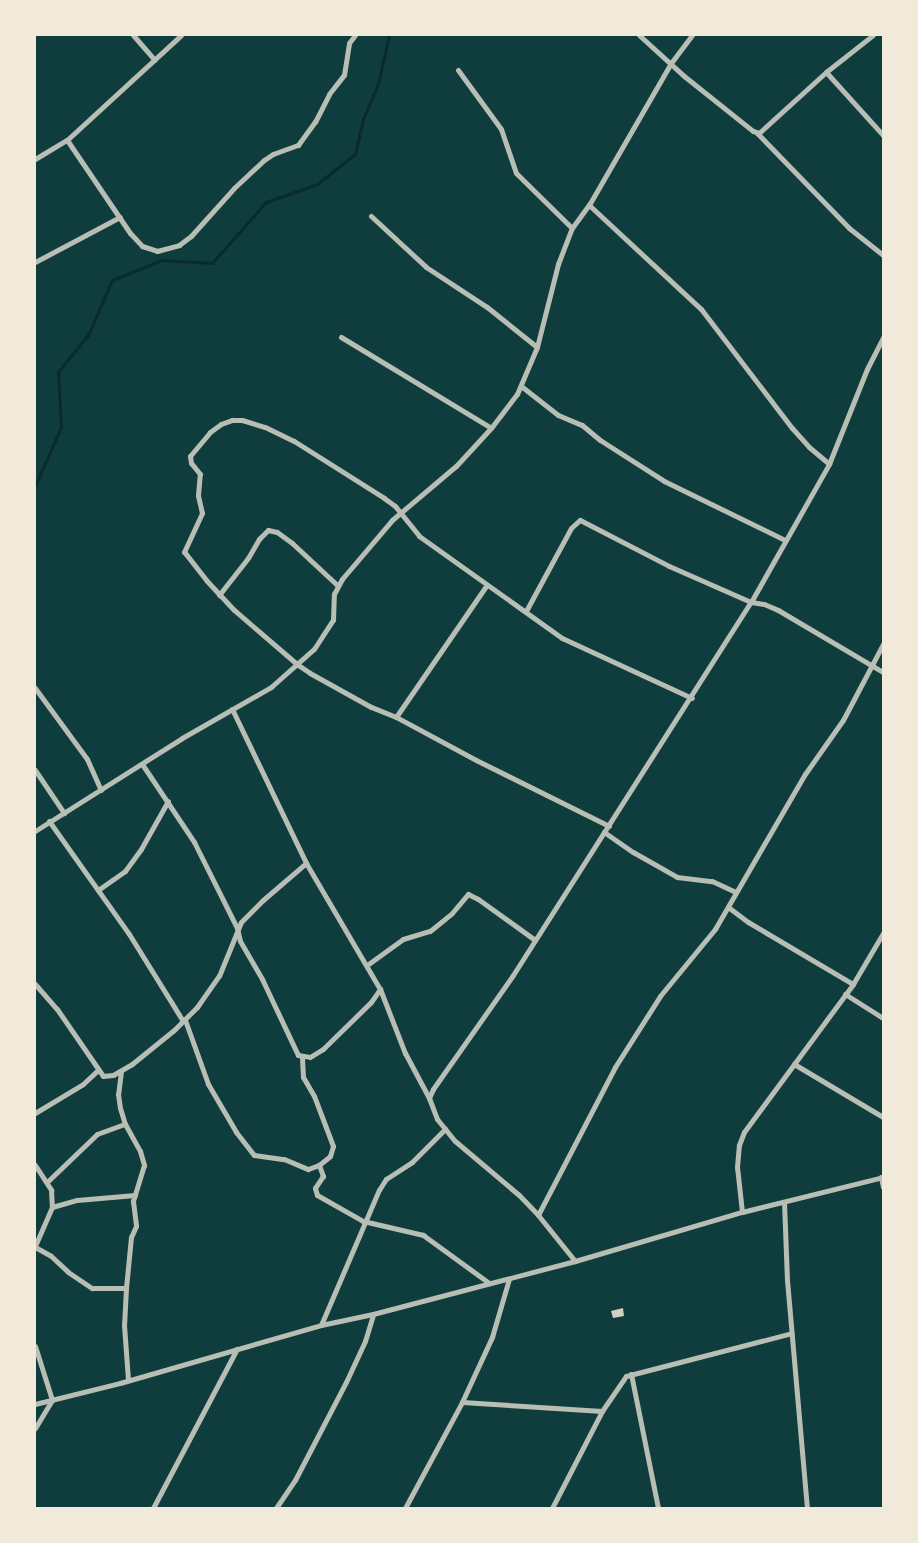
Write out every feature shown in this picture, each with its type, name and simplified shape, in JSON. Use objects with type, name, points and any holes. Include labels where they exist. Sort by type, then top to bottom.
[{"type":"street","points":[[133,35],[155,60]]},
{"type":"street","points":[[35,159],[67,140],[181,35]]},
{"type":"street","points":[[67,140],[142,246],[157,251],[173,247],[191,236],[249,174],[273,154],[298,145],[306,135],[329,94],[344,75],[349,43],[355,35]]},
{"type":"street","points":[[639,35],[684,76],[756,133],[849,228],[883,255]]},
{"type":"street","points":[[35,831],[232,709],[271,687],[314,649],[331,624],[337,585],[400,512],[441,480],[491,428],[521,386],[538,346],[555,271],[572,228],[589,205],[671,63],[692,35]]},
{"type":"street","points":[[756,133],[763,131],[826,72],[873,35]]},
{"type":"street","points":[[458,70],[501,129],[516,173],[572,228]]},
{"type":"street","points":[[826,72],[883,135]]},
{"type":"street","points":[[589,205],[701,309],[782,416],[809,447],[829,464]]},
{"type":"street","points":[[370,216],[439,277],[486,307],[538,346]]},
{"type":"street","points":[[35,262],[120,217]]},
{"type":"street","points":[[341,336],[491,428]]},
{"type":"street","points":[[429,1098],[535,940],[752,602],[829,464],[867,369],[883,337]]},
{"type":"street","points":[[521,386],[558,415],[582,425],[600,440],[664,481],[785,540]]},
{"type":"street","points":[[609,826],[476,760],[396,717],[371,707],[298,665],[219,595],[184,552],[202,513],[198,495],[200,474],[191,463],[190,456],[210,432],[221,424],[232,420],[250,421],[273,430],[372,490],[400,512],[419,536],[486,586],[526,611],[567,641],[692,698]]},
{"type":"street","points":[[526,611],[571,528],[580,520],[669,566],[752,602],[764,604],[778,610],[883,672]]},
{"type":"street","points":[[219,595],[248,558],[259,539],[268,530],[277,532],[292,543],[337,585]]},
{"type":"street","points":[[396,717],[486,586]]},
{"type":"street","points":[[538,1214],[615,1067],[660,996],[706,940],[728,907],[806,774],[843,720],[883,644]]},
{"type":"street","points":[[35,688],[88,759],[101,790]]},
{"type":"street","points":[[232,709],[306,863],[368,965],[380,989],[413,1071],[429,1098],[432,1109],[455,1141],[513,1190],[538,1214],[575,1261]]},
{"type":"street","points":[[142,764],[194,842],[237,928],[240,941],[262,979],[296,1052],[302,1057],[310,1057],[323,1050],[371,1002],[380,989]]},
{"type":"street","points":[[35,770],[64,813]]},
{"type":"street","points":[[98,890],[125,871],[141,849],[168,801]]},
{"type":"street","points":[[50,821],[153,971],[184,1021],[208,1084],[236,1132],[254,1155],[284,1159],[308,1168],[319,1165],[330,1156],[333,1150],[333,1141],[304,1077],[302,1057]]},
{"type":"street","points":[[604,832],[632,852],[677,877],[712,881],[736,892]]},
{"type":"street","points":[[35,984],[103,1076],[113,1075],[132,1064],[184,1021],[219,976],[237,928],[254,908],[306,863]]},
{"type":"street","points":[[368,965],[403,939],[430,931],[452,913],[468,894],[478,899],[535,940]]},
{"type":"street","points":[[728,907],[748,922],[852,984]]},
{"type":"street","points":[[742,1212],[737,1167],[739,1145],[749,1122],[845,994],[883,933]]},
{"type":"street","points":[[35,992],[41,990]]},
{"type":"street","points":[[845,994],[883,1018]]},
{"type":"street","points":[[794,1064],[883,1117]]},
{"type":"street","points":[[35,1113],[83,1084],[98,1070]]},
{"type":"street","points":[[121,1071],[119,1100],[125,1124],[143,1158],[143,1172],[133,1206],[136,1213],[136,1226],[131,1237],[126,1288],[124,1324],[128,1380]]},
{"type":"street","points":[[47,1182],[92,1138],[125,1124]]},
{"type":"street","points":[[321,1325],[360,1235],[363,1221],[372,1200],[386,1179],[412,1162],[445,1129]]},
{"type":"street","points":[[35,1165],[51,1190],[52,1207],[35,1246],[92,1288],[126,1288]]},
{"type":"street","points":[[319,1165],[323,1176],[315,1193],[363,1221],[423,1235],[489,1283]]},
{"type":"street","points":[[35,1404],[128,1380],[321,1325],[373,1314],[575,1261],[742,1212],[882,1177],[883,1186]]},
{"type":"street","points":[[52,1207],[78,1200],[135,1195]]},
{"type":"street","points":[[784,1202],[792,1333],[807,1508]]},
{"type":"street","points":[[405,1508],[462,1402],[496,1327],[508,1279]]},
{"type":"street","points":[[276,1508],[295,1480],[346,1382],[364,1341],[373,1314]]},
{"type":"street","points":[[552,1508],[602,1411],[622,1379],[631,1374],[792,1333]]},
{"type":"street","points":[[35,1349],[52,1400],[35,1428]]},
{"type":"street","points":[[153,1508],[237,1349]]},
{"type":"street","points":[[631,1374],[658,1508]]},
{"type":"street","points":[[462,1402],[602,1411]]},
{"type":"building","points":[[623,1308],[624,1316],[613,1318],[611,1311]]},
{"type":"waterway","points":[[35,486],[61,427],[58,372],[88,335],[112,280],[162,260],[212,263],[266,202],[317,184],[355,154],[363,119],[378,84],[389,35]]}]
